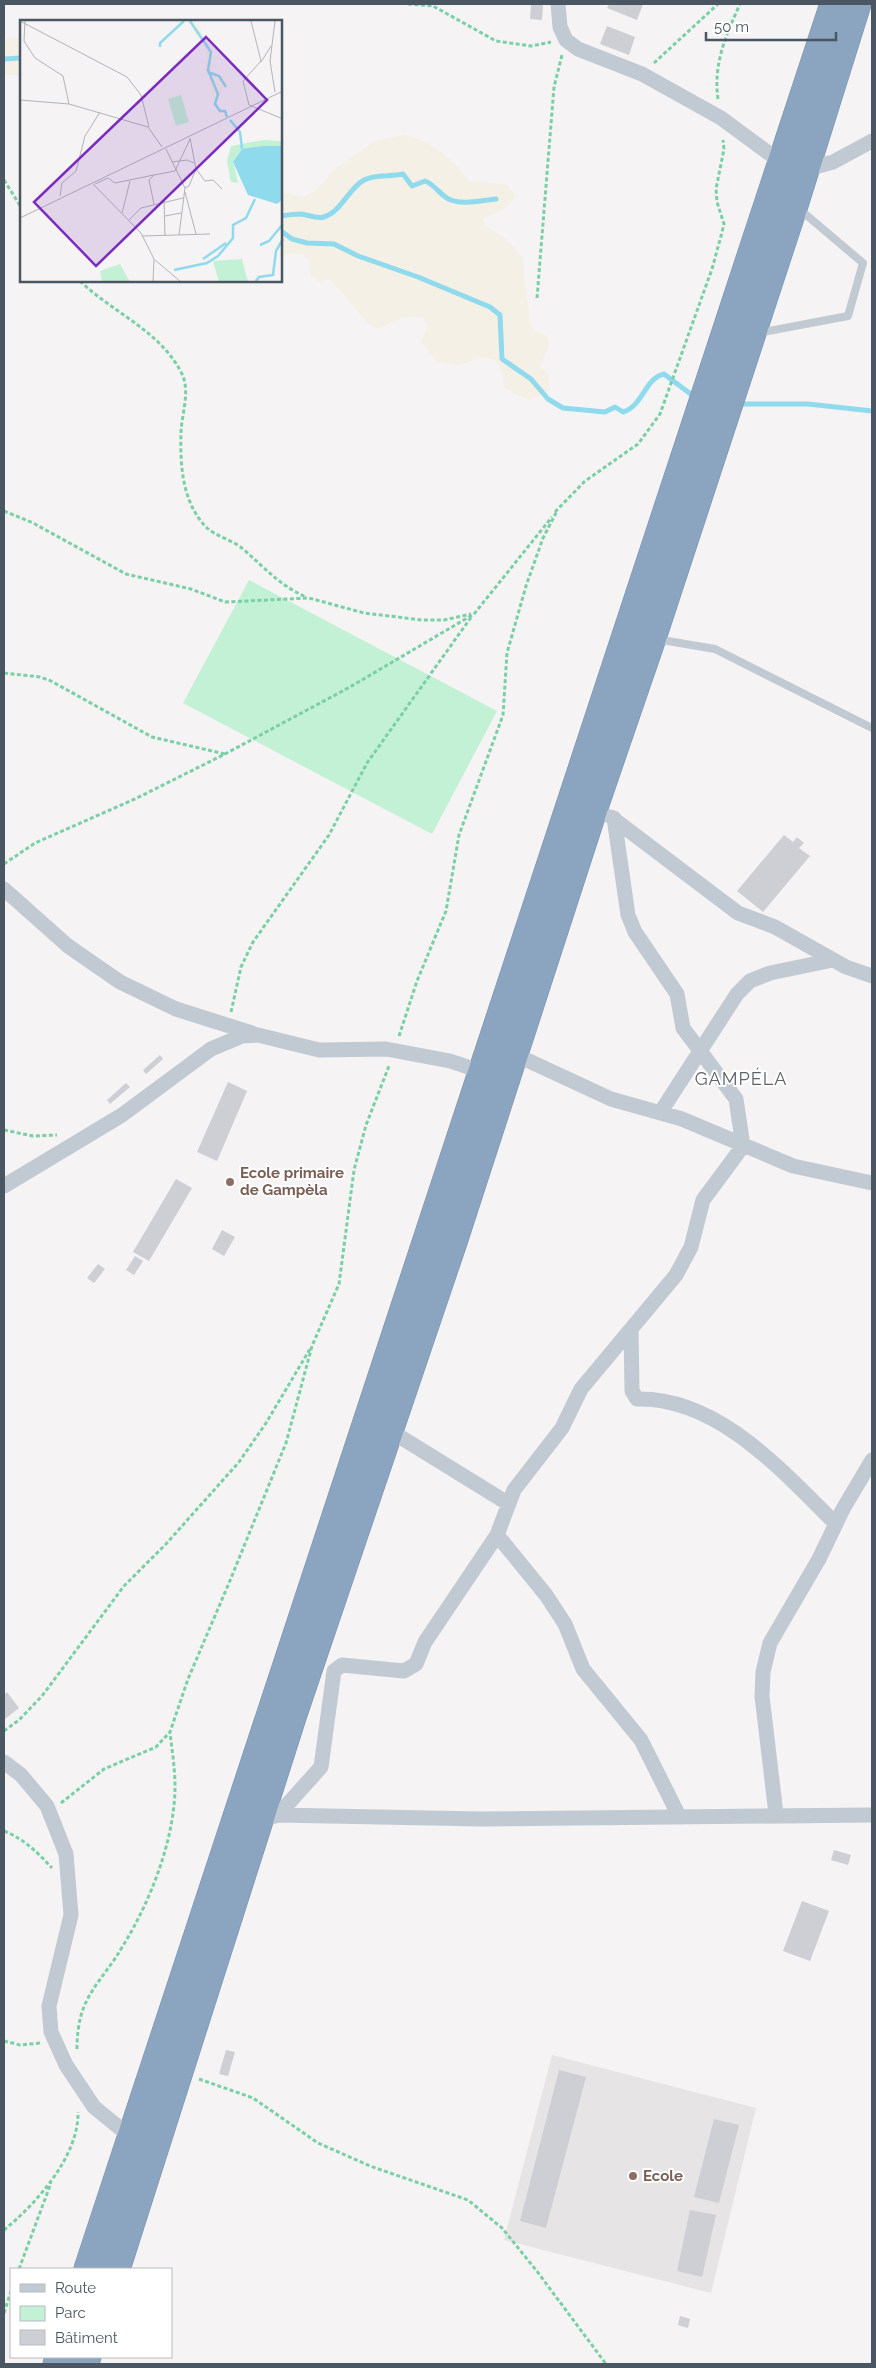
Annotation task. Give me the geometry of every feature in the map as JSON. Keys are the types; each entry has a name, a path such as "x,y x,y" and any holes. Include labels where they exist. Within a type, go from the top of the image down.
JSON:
{"highway":[{"path":"88,2268 483,1072 782,201 793,166 834,4"},
{"path":"793,166 857,4"},
{"path":"116,2268 178,2074 269,1817 293,1714 514,1054 604,813 652,638 752,334 782,201"}],"street":[{"path":"558,4 560,27 566,40 578,49 642,74 721,118 793,166 833,162 872,141"},
{"path":"604,813 738,913 775,926 846,967 872,976"},
{"path":"269,1817 321,1767 334,1671 342,1665 404,1671 416,1664 425,1642 497,1535 514,1490 562,1428 581,1389 676,1275 691,1247 703,1200 743,1146 736,1099 683,1028 677,994 635,932 628,915 604,813"},
{"path":"4,890 68,946 120,982 176,1009 258,1035 319,1050 386,1048 450,1061 483,1072"},
{"path":"660,1113 736,994 750,981 770,973 833,960"},
{"path":"4,1186 122,1115 211,1050 242,1036 258,1035"},
{"path":"514,1054 610,1099 682,1119 793,1166 872,1183"},
{"path":"631,1329 632,1391 636,1399 650,1398 680,1403 715,1420 768,1456 836,1524"},
{"path":"389,1430 509,1504"},
{"path":"776,1814 762,1696 763,1672 770,1643 819,1559 836,1524 872,1460"},
{"path":"497,1535 546,1595 565,1624 583,1669 641,1740 679,1816"},
{"path":"4,1762 21,1775 47,1806 66,1854 71,1915 49,2006 52,2032 66,2065 94,2107 132,2138"},
{"path":"269,1817 480,1819 776,1814 872,1815"}],"lane":[{"path":"752,334 848,316 863,263 782,201"},
{"path":"652,638 715,649 872,728"}],"path":[{"path":"408,4 433,6 496,42 531,46 566,40 554,87 537,298"},
{"path":"642,74 718,4"},
{"path":"227,1026 241,967 253,942 329,835 367,763 474,614 556,511 585,481 638,444 660,414 712,268 724,224 717,202 716,189 724,149 717,90 717,68 722,46 740,4"},
{"path":"4,180 20,205"},
{"path":"81,282 154,338 168,352 182,373 186,388 181,432 185,490 194,511 208,529 242,548 287,588 309,598 364,613 422,620 444,620 474,614"},
{"path":"4,511 33,523 126,574 191,589 225,602 309,598"},
{"path":"4,1731 19,1720 42,1696 124,1586 166,1544 239,1462 266,1423 312,1346 339,1284 354,1170 366,1125 417,981 446,911 460,834 503,715 507,653 526,586 543,538 556,511"},
{"path":"4,864 35,843 137,798 225,754 350,686 474,614"},
{"path":"4,673 40,677 51,681 152,737 225,754"},
{"path":"4,1130 33,1136 93,1133"},
{"path":"124,1944 151,1892 168,1836 175,1787 170,1732 188,1679 286,1443 312,1346"},
{"path":"49,1812 104,1769 156,1747 170,1732"},
{"path":"4,1831 17,1836 33,1847 69,1887"},
{"path":"178,2074 253,2098 318,2143 370,2166 468,2200 502,2228 606,2364"},
{"path":"19,2268 52,2180"},
{"path":"4,2313 10,2294"}],"shaded area":[{"path":"552,2055 756,2108 711,2293 504,2240"}],"green space":[{"path":"249,580 497,711 432,834 183,703"}],"sand":[{"path":"4,38 20,38 20,76 4,75"},
{"path":"404,135 415,138 449,158 470,181 508,185 515,197 506,208 483,219 486,226 507,240 522,256 530,321 533,330 547,336 549,344 540,367 548,374 550,390 530,401 504,388 503,373 494,359 480,358 459,365 437,362 421,342 428,326 422,318 410,317 399,319 379,329 368,324 330,279 320,282 311,276 309,260 302,254 287,254 282,259 282,192 304,197 315,191 335,169 375,141"}],"building":[{"path":"531,4 543,4 542,20 530,19"},
{"path":"609,4 643,4 637,20 607,8"},
{"path":"607,26 635,37 629,55 600,44"},
{"path":"784,835 793,842 797,837 804,843 799,848 810,856 763,912 737,891"},
{"path":"160,1055 163,1059 146,1074 143,1070"},
{"path":"228,1082 247,1091 217,1161 197,1152"},
{"path":"126,1083 130,1087 110,1104 107,1100"},
{"path":"176,1179 192,1188 149,1261 133,1252"},
{"path":"222,1230 235,1237 224,1256 212,1249"},
{"path":"135,1256 143,1261 134,1275 126,1270"},
{"path":"98,1264 105,1269 94,1283 87,1278"},
{"path":"7,1692 19,1708 5,1719 4,1695"},
{"path":"834,1850 851,1855 848,1865 831,1860"},
{"path":"802,1901 829,1911 810,1961 783,1951"},
{"path":"226,2050 235,2052 228,2076 219,2074"},
{"path":"559,2070 586,2077 546,2228 520,2221"},
{"path":"714,2119 739,2125 719,2203 694,2197"},
{"path":"690,2210 716,2215 702,2277 677,2271"},
{"path":"680,2316 690,2319 688,2328 678,2325"}],"waterway":[{"path":"4,59 20,58"},
{"path":"282,216 301,214 324,217 335,210 353,189 364,180 373,177 403,174 412,186 425,181 447,198 456,201 467,202 496,199"},
{"path":"282,232 292,239 307,243 334,244 358,256 418,277 490,307 500,315 502,359 531,379 548,399 563,408 605,412 615,407 623,412 635,404 652,381 664,374 696,398"},
{"path":"738,404 808,404 872,411"}],"place":[{"name":"Ecole primaire de Gampèla","path":"230,1182"},
{"name":"Ecole","path":"633,2176"}],"district":[{"name":"GAMPÉLA","path":"741,1078"}]}
